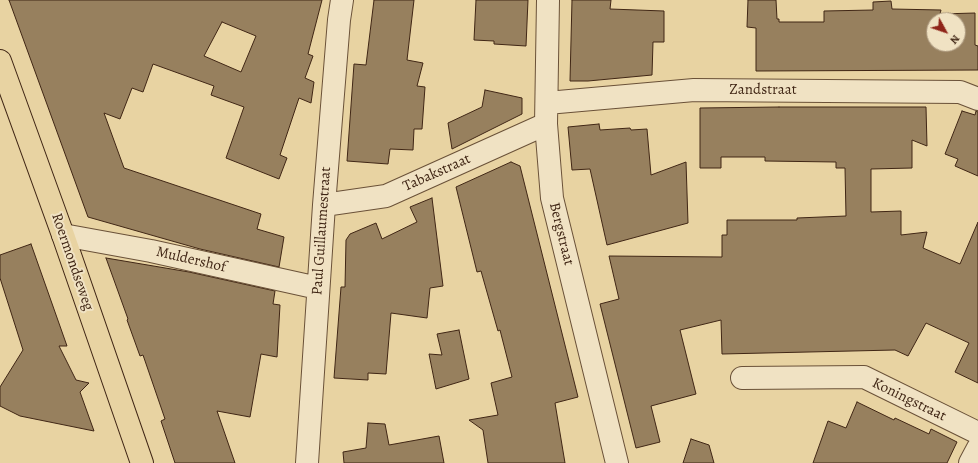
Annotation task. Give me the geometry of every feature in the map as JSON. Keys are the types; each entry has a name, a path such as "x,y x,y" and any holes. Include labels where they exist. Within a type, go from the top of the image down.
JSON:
{"main road":[{"name":"Roermondseweg","path":"0,61 63,235 142,463"}],"street":[{"name":"Paul Guillaumestraat","path":"307,463 324,205 339,20 342,0"},
{"name":"Bergstraat","path":"548,0 546,114 552,198 617,463"},
{"name":"Zandstraat","path":"546,114 694,90 960,92 978,99"},
{"name":"Tabakstraat","path":"324,205 386,196 546,114"},
{"name":"Muldershof","path":"63,235 151,251 318,288"},
{"name":"Koningstraat","path":"742,378 864,377 978,433"},
{"path":"970,463 978,448"}],"building":[{"path":"9,0 322,0 308,54 313,56 305,78 314,82 311,103 299,98 280,155 287,158 279,179 226,158 244,107 211,95 214,86 153,64 143,92 132,88 120,119 104,113 124,168 261,214 257,229 284,237 279,267 200,249 88,217","holes":["222,22 256,36 241,72 204,56"]},
{"path":"374,0 414,0 407,60 423,63 417,86 425,87 422,129 414,129 413,150 390,149 388,164 347,161 354,64 366,65"},
{"path":"476,0 528,0 526,46 494,44 494,41 474,40"},
{"path":"572,0 611,0 610,9 664,11 664,42 653,42 652,75 588,81 570,81"},
{"path":"748,0 776,0 777,19 779,19 779,22 824,22 824,11 873,10 873,2 891,1 892,9 941,10 940,12 926,12 926,52 966,52 966,13 975,13 975,45 978,46 978,70 756,71 756,28 747,27"},
{"path":"485,90 522,98 522,114 452,149 448,123 482,107"},
{"path":"926,107 927,146 912,140 912,168 871,169 871,212 901,211 901,235 927,232 923,248 960,264 978,222 978,383 955,372 969,343 926,323 908,356 895,350 722,354 721,320 680,330 696,394 651,406 660,442 636,448 600,304 619,299 609,256 722,257 722,235 727,235 727,220 797,220 797,218 846,216 845,168 836,168 836,162 765,161 765,157 721,157 721,168 700,168 700,108"},
{"path":"962,111 975,115 976,111 978,112 978,176 955,166 958,159 945,154"},
{"path":"599,124 600,130 630,128 631,130 647,129 651,175 686,162 688,223 607,245 590,169 572,170 568,127"},
{"path":"511,162 520,166 578,397 555,403 565,463 488,463 483,430 469,420 498,415 491,383 512,377 500,330 498,331 481,271 477,272 456,187"},
{"path":"432,198 443,286 430,288 427,318 391,313 386,374 368,373 368,380 334,378 341,287 345,287 346,240 350,234 376,223 382,239 417,222 410,207"},
{"path":"31,244 67,346 59,346 76,380 89,383 80,392 94,431 20,416 0,406 0,387 23,350 0,278 0,255"},
{"path":"106,258 189,272 275,291 273,304 280,305 277,357 261,354 250,417 217,411 235,463 175,463 161,421 165,419 143,355 140,356"},
{"path":"459,330 469,379 436,389 429,354 442,355 437,334"},
{"path":"857,402 894,420 895,418 929,434 931,429 957,442 947,463 813,463 828,421 846,428"},
{"path":"368,423 385,424 389,445 439,436 444,463 344,463 343,452 366,448"},
{"path":"691,439 709,445 714,463 683,463"}]}
